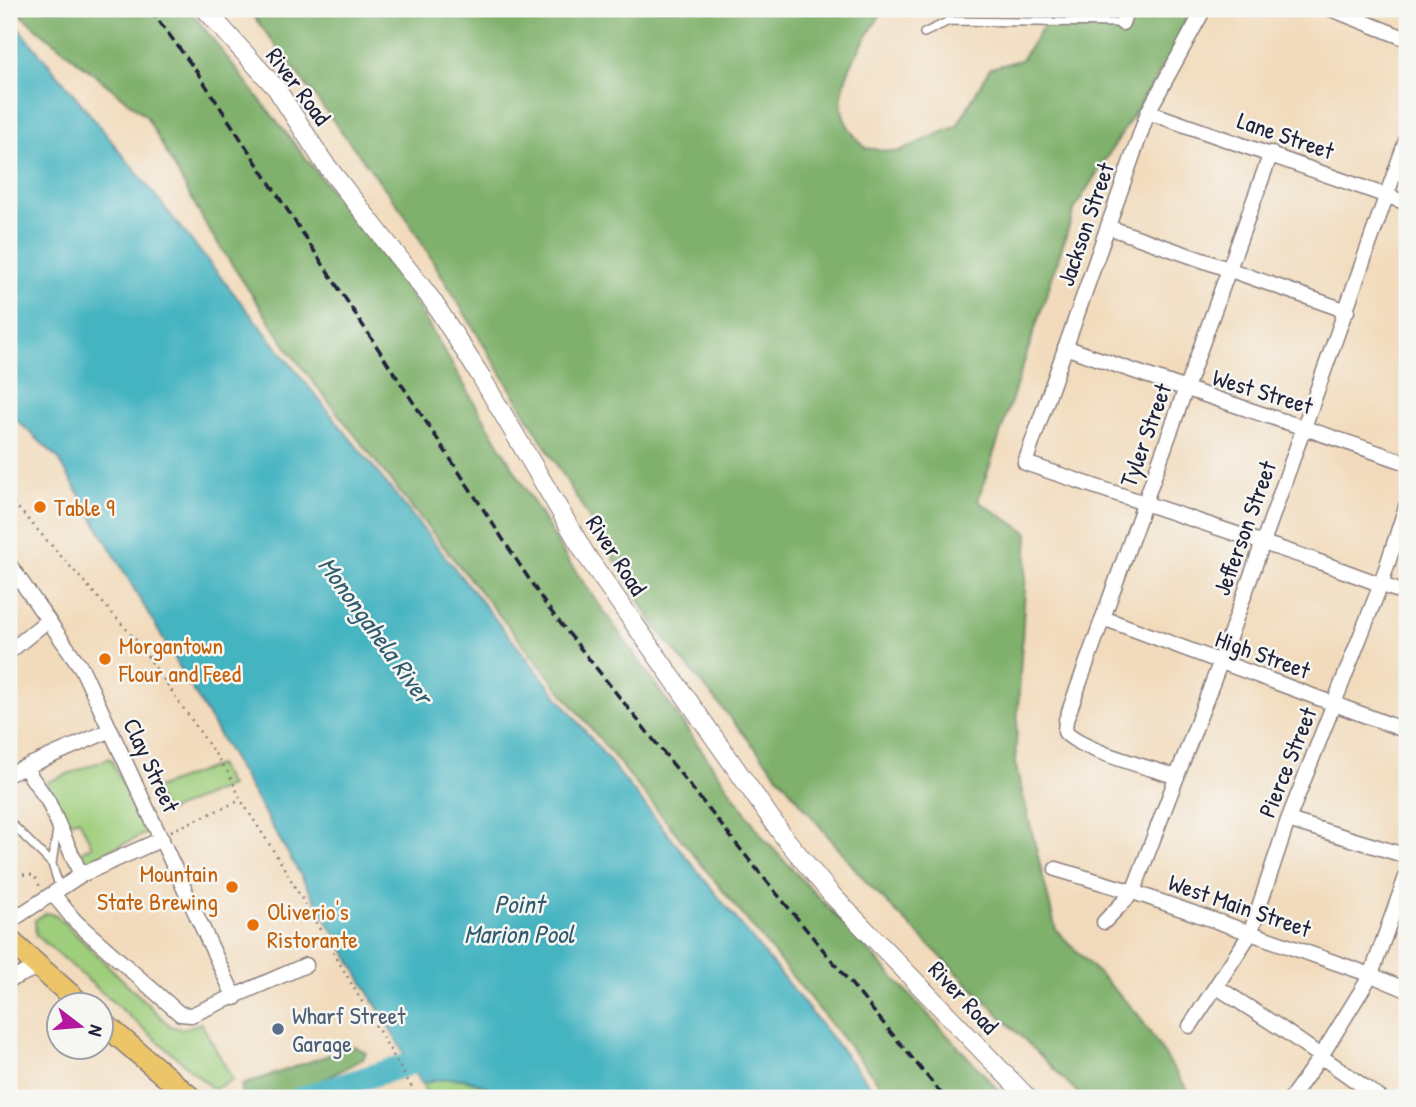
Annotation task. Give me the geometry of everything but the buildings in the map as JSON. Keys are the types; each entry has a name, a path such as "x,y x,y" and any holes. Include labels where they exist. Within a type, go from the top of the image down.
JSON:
{"main road":[{"path":"9,940 67,992"},
{"path":"116,1033 191,1098"}],"street":[{"name":"River Road","path":"205,9 276,88 323,161 432,300 480,375 586,555 784,838 831,894 1028,1098"},
{"name":"Jackson Street","path":"1144,504 1026,463 1148,112 1204,9"},
{"path":"1331,9 1407,39"},
{"name":"Lane Street","path":"1148,112 1407,202"},
{"name":"Jefferson Street","path":"1104,922 1133,892 1220,663 1407,138"},
{"name":"Tyler Street","path":"1177,777 1088,747 1069,737 1065,732 1066,720 1271,153"},
{"path":"1108,228 1230,268 1347,311"},
{"name":"West Street","path":"1065,347 1185,390 1407,463"},
{"path":"1144,504 1262,542 1407,594"},
{"name":"Pierce Street","path":"1190,1026 1250,934 1288,820 1381,584 1407,504"},
{"name":"Clay Street","path":"9,564 82,669 234,998"},
{"name":"High Street","path":"1103,618 1407,731"},
{"path":"9,652 48,620"},
{"path":"9,774 111,730"},
{"path":"24,768 48,801 81,875"},
{"path":"1288,820 1407,856"},
{"path":"9,922 51,890 162,839"},
{"name":"West Main Street","path":"1056,869 1133,892 1407,990"},
{"path":"1291,1098 1321,1056 1371,975 1407,874"},
{"path":"51,890 75,921 180,1014 191,1015 306,965"},
{"path":"9,980 38,967"},
{"path":"1217,987 1381,1098"}],"lane":[{"path":"924,33 948,21 1124,16"},
{"path":"9,821 52,864"},
{"path":"51,890 58,822"}],"path":[{"path":"9,498 137,641 229,774 241,800 280,861 418,1098"},
{"path":"162,839 174,828 241,800"},
{"path":"9,874 34,875 51,890"}],"green space":[{"path":"15,9 91,9 118,12 121,9 189,9 405,285 567,559 765,840 1006,1098 891,1098 409,504 292,355 209,230 146,116"},
{"path":"248,9 884,9 851,65 845,81 842,112 850,129 865,148 897,152 957,126 990,68 1021,60 1055,9 1190,9 1172,53 1075,208 978,501 1028,533 1015,763 1056,930 1137,1013 1193,1098 1083,1098 867,883 656,628 403,212"},
{"path":"110,758 147,833 81,864 79,853 92,846 79,819 63,824 47,782"},
{"path":"218,765 230,786 165,813 153,789"},
{"path":"46,913 56,915 170,1026 182,1029 201,1023 233,1080 213,1089 116,1005 116,992 102,992 36,935 35,920"},
{"path":"355,1046 366,1053 363,1059 319,1082 275,1097 241,1098 242,1085"},
{"path":"443,1078 475,1082 503,1098 429,1098 422,1084"}],"water":[{"name":"Point Marion Pool","path":"9,17 880,1098 503,1098 483,1085 464,1079 445,1079 422,1084 58,458 9,413"}],"waterway":[{"path":"300,1098 410,1064 434,1047"}],"railway":[{"path":"150,9 197,72 546,605 750,861 945,1098"}],"place":[{"name":"Table 9","path":"40,507"},
{"name":"Morgantown Flour and Feed","path":"105,659"},
{"name":"Mountain State Brewing","path":"232,887"},
{"name":"Oliverio's Ristorante","path":"253,925"},
{"name":"Wharf Street Garage","path":"278,1029"}],"water label":[{"name":"Monongahela River","path":"376,630"}]}
